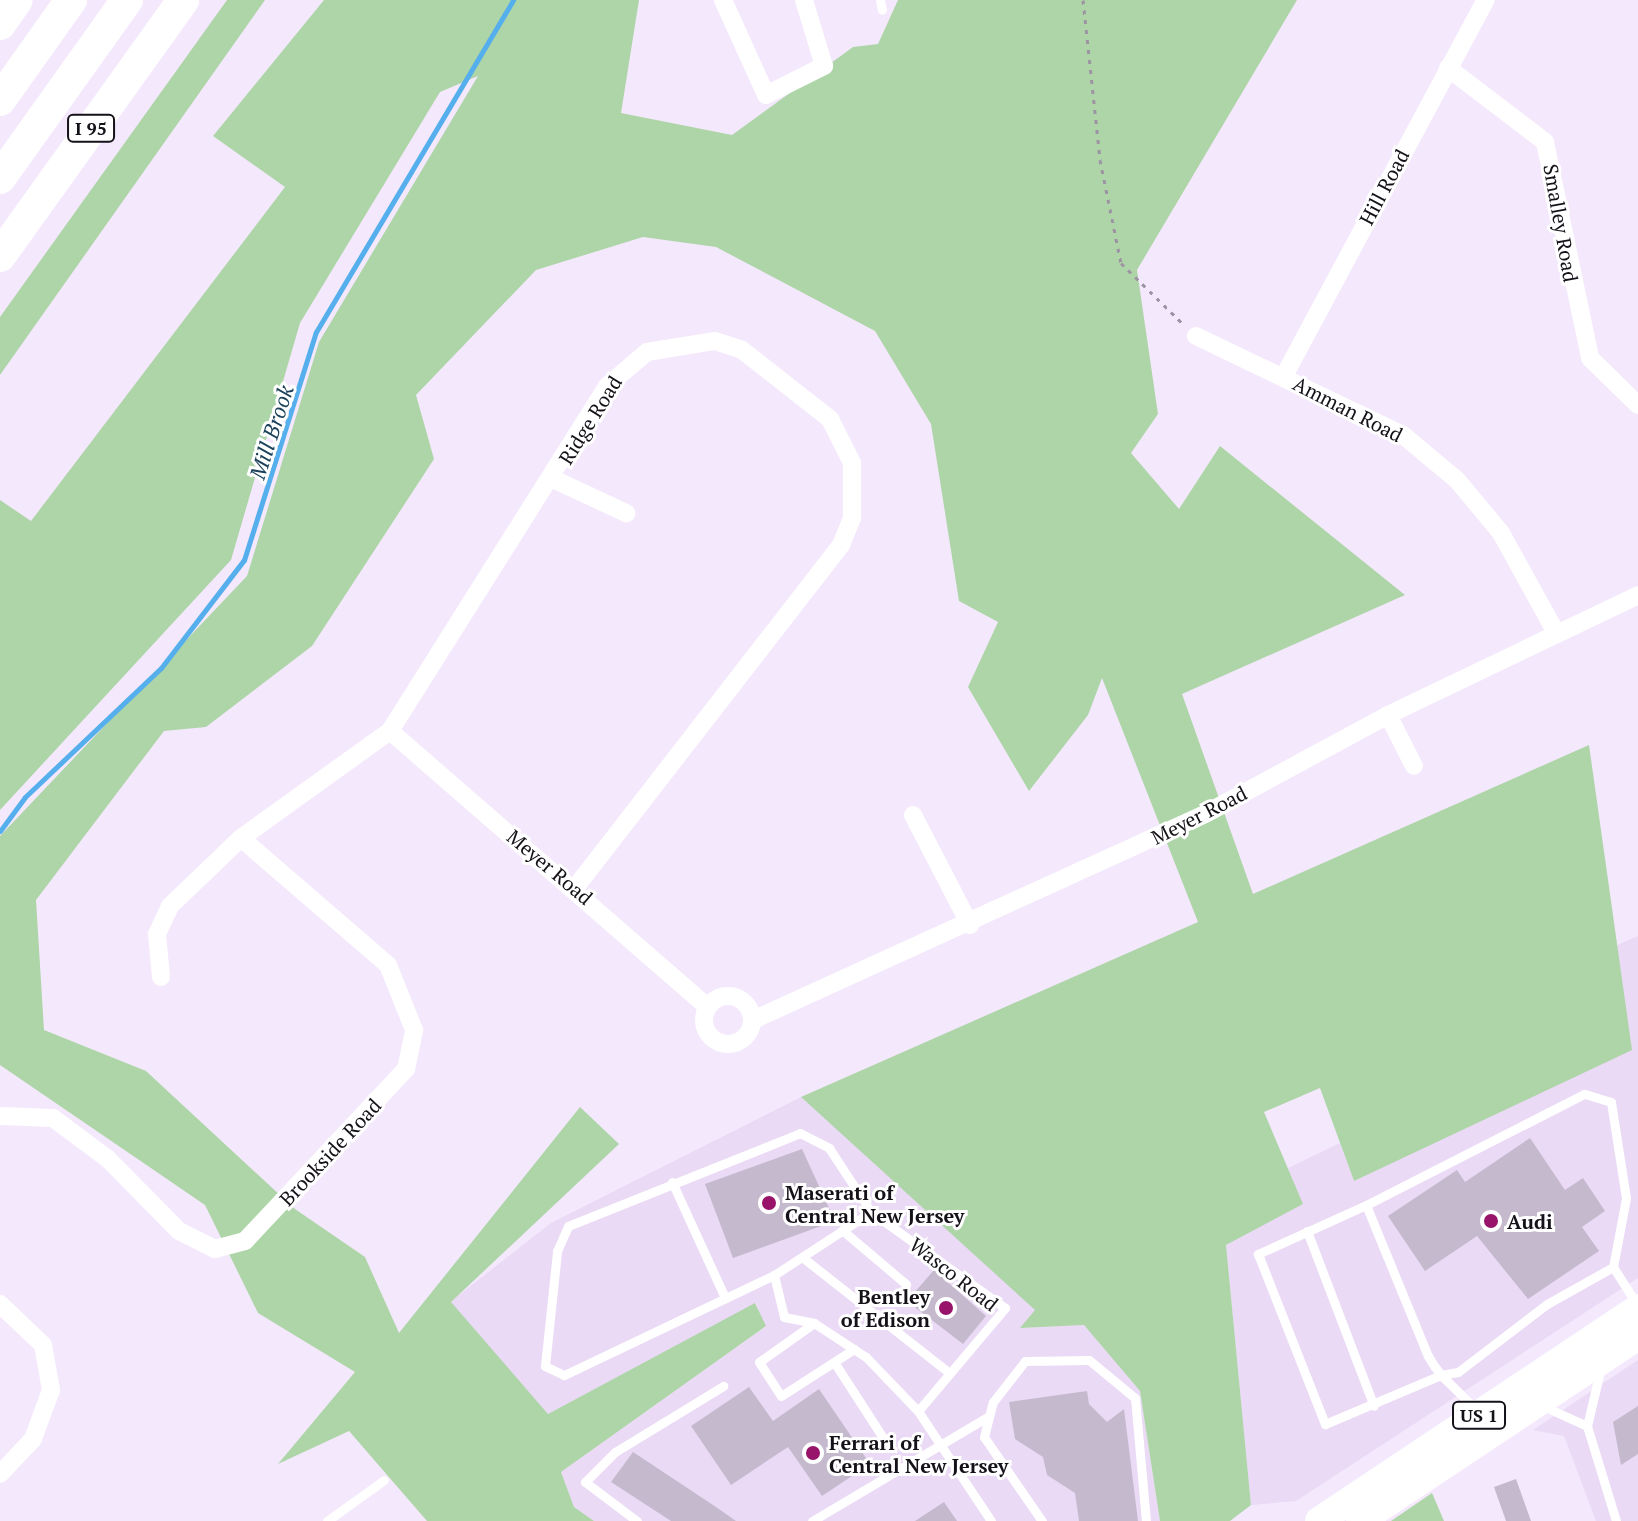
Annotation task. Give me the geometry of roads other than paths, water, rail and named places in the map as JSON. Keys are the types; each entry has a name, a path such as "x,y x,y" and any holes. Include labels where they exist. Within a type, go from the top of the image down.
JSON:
{"highway":[{"path":"0,24 17,0"},
{"path":"0,100 71,0"},
{"name":"I 95","path":"0,178 127,0"},
{"name":"I 95","path":"0,256 183,0"},
{"name":"US 1","path":"1319,1521 1638,1307"},
{"name":"US 1","path":"1360,1521 1638,1336"}],"street":[{"path":"723,0 766,95 824,66 804,0"},
{"name":"Hill Road","path":"1284,376 1486,0"},
{"name":"Smalley Road","path":"1448,68 1545,142 1590,358 1638,405"},
{"name":"Amman Road","path":"1196,336 1403,435 1457,480 1501,533 1555,631"},
{"name":"Ridge Road","path":"161,977 157,934 170,906 241,838 390,731 553,479 607,386 629,363 715,341 742,350 830,419 852,463 855,492 841,545 574,889"},
{"path":"553,479 626,513"},
{"name":"Meyer Road","path":"390,731 707,1007 706,1031 726,1044 741,1041 753,1020 970,925 1205,814 1388,715 1555,631 1638,595"},
{"path":"1388,715 1414,766"},
{"path":"913,815 970,925"},
{"name":"Brookside Road","path":"0,1116 53,1118 108,1159 179,1231 215,1249 245,1241 406,1069 414,1030 388,965 241,838"},
{"path":"707,1007 735,996 753,1020"},
{"path":"0,1304 43,1345 51,1390 33,1439 0,1474"}],"lane":[{"path":"1613,1267 1521,1324 1458,1372 1441,1375 1374,1406 1325,1424 1264,1270 1263,1249 1366,1205 1597,1092 1615,1115 1626,1198 1613,1267 1638,1307"},
{"path":"808,1133 829,1148 871,1212 774,1275 564,1375 545,1366 557,1251 568,1226 787,1134 808,1133"},
{"path":"672,1182 725,1298"},
{"path":"1366,1205 1411,1324 1441,1375 1481,1413"},
{"name":"Wasco Road","path":"871,1212 1005,1308 918,1411"},
{"path":"842,1230 906,1284"},
{"path":"1307,1231 1374,1406"},
{"path":"802,1257 948,1372"},
{"path":"774,1275 784,1317 814,1323 854,1349 918,1411 935,1444 991,1521"},
{"path":"814,1323 759,1362 781,1396 854,1349"},
{"path":"1603,1359 1587,1426 1616,1521"},
{"path":"1042,1521 984,1437 989,1416 1025,1361 1089,1360 1135,1398 1146,1521"},
{"path":"834,1362 889,1447"},
{"path":"637,1521 585,1482 615,1452 723,1386"},
{"path":"1536,1404 1587,1426"},
{"path":"812,1521 935,1444 989,1416"},
{"path":"327,1521 384,1480"}],"waterway":[{"name":"Mill Brook","path":"0,831 25,797 161,668 244,560 316,332 513,0"}],"place":[{"name":"Maserati of Central New Jersey","path":"769,1203"},
{"name":"Audi","path":"1491,1221"},
{"name":"Bentley of Edison","path":"946,1308"},
{"name":"Ferrari of Central New Jersey","path":"813,1453"}]}
